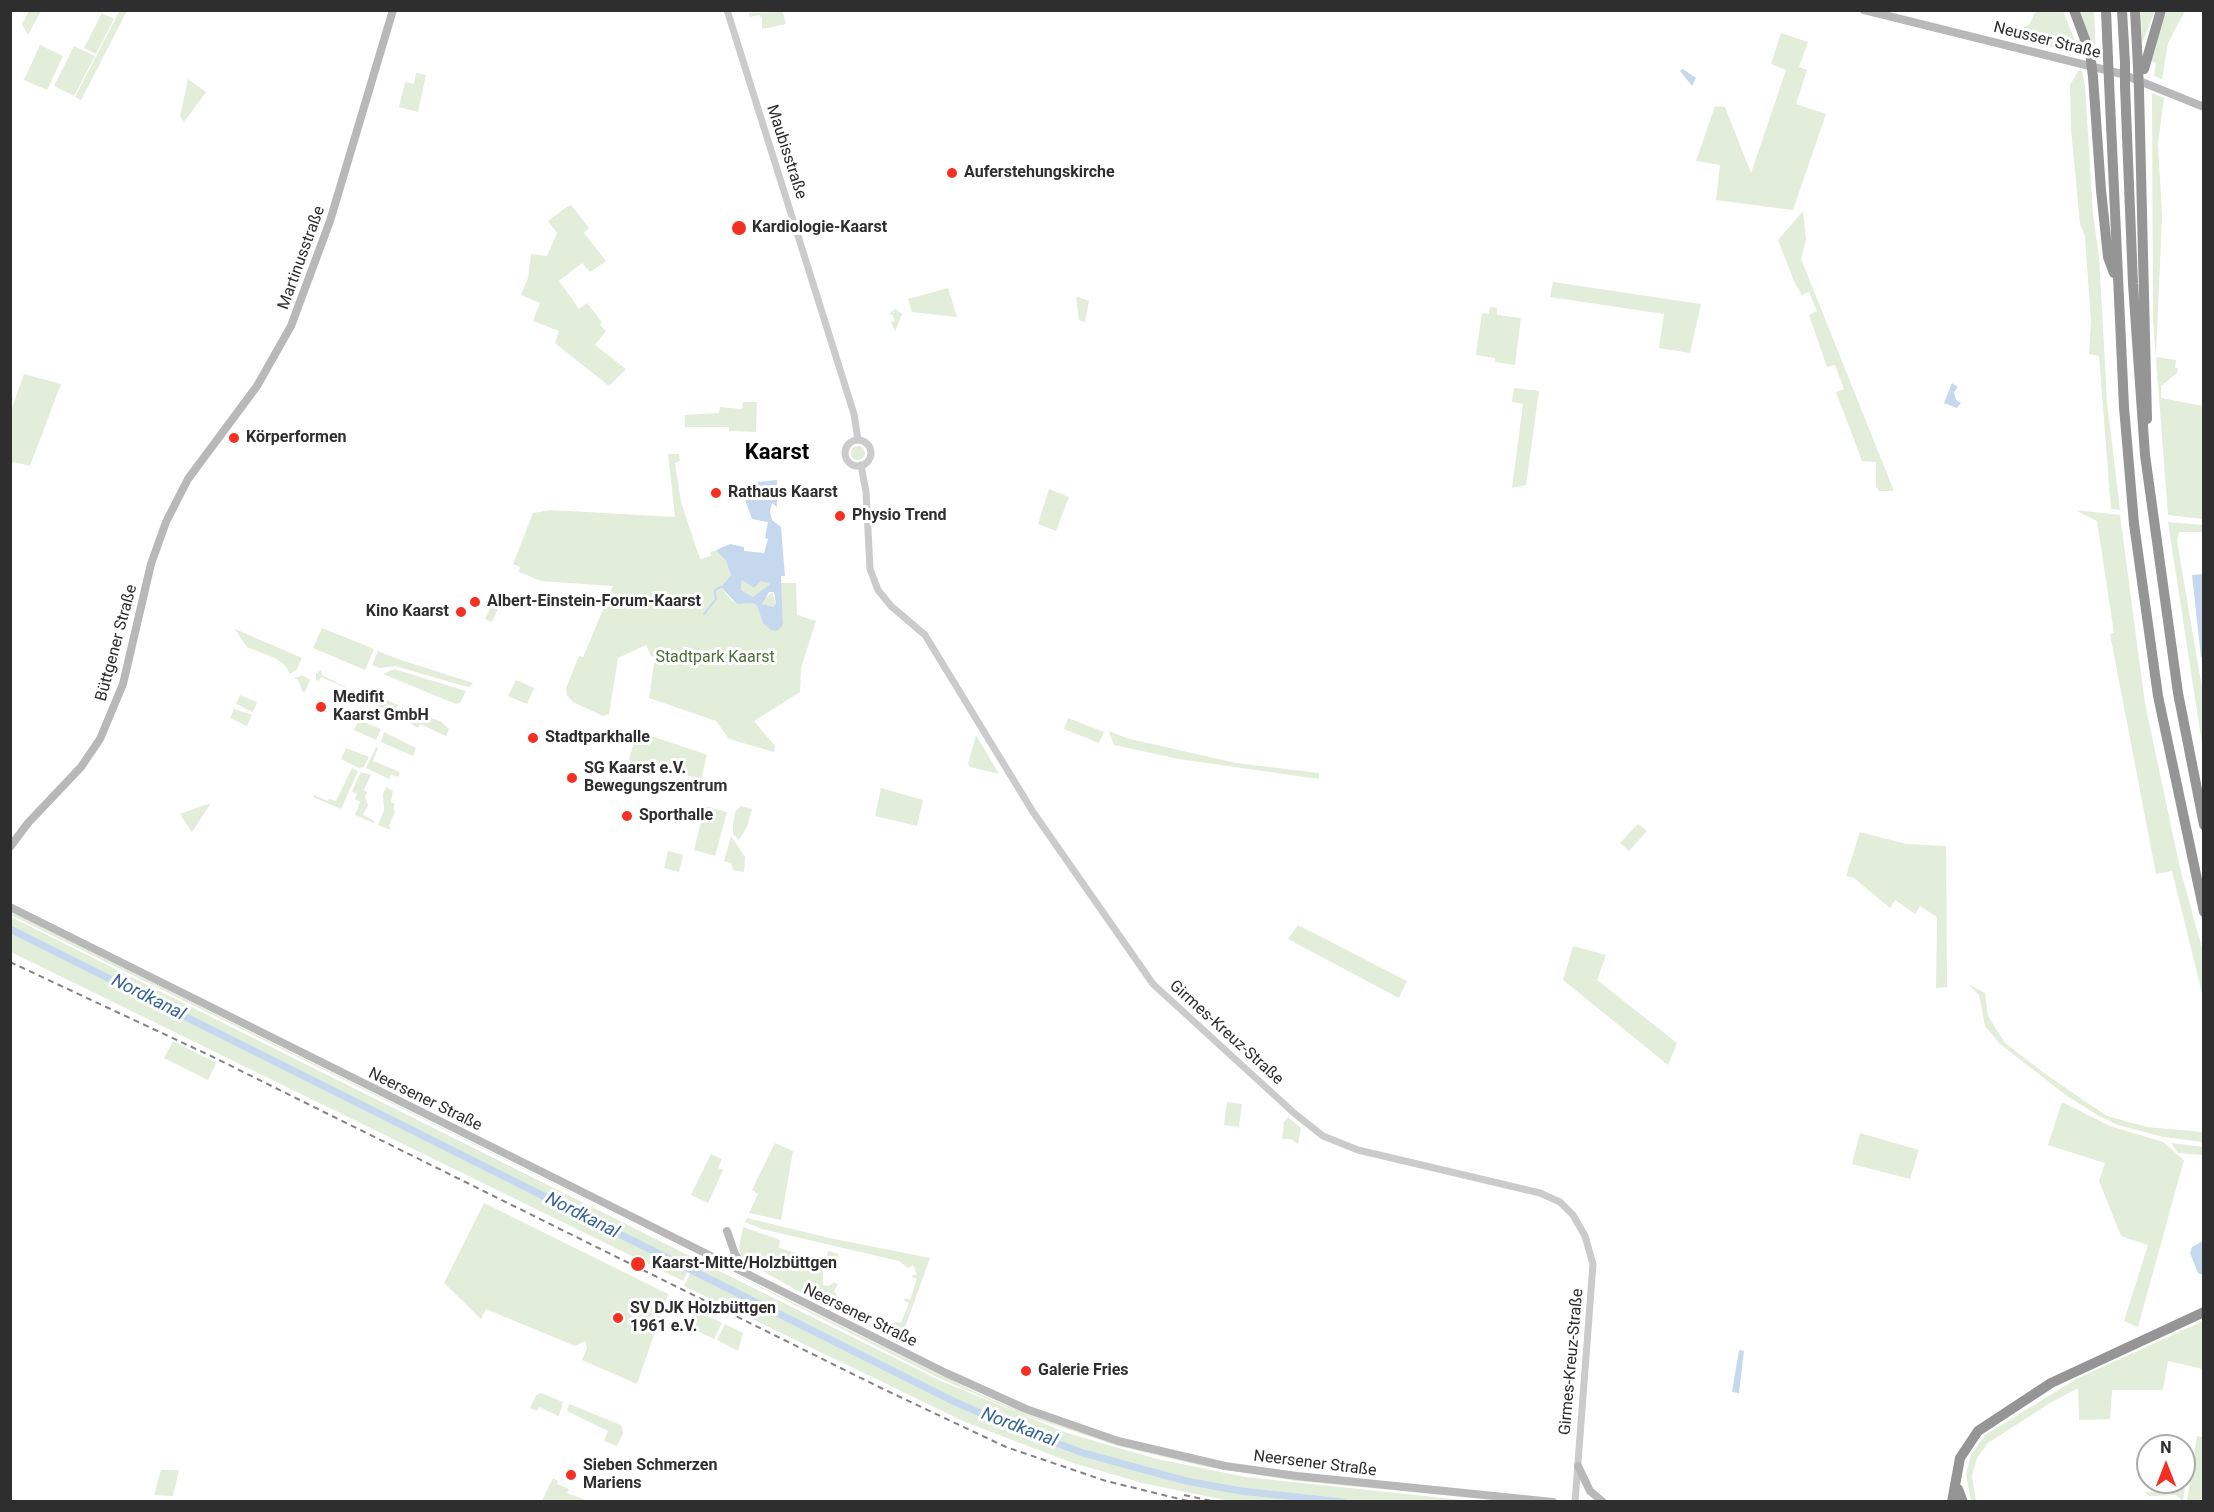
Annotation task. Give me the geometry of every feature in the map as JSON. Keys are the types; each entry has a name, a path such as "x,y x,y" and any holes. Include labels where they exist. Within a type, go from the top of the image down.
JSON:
{"highway":[{"path":"2074,10 2090,54 2107,246 2118,285"},
{"path":"2106,10 2118,285 2134,524 2160,708 2204,912"},
{"path":"2122,10 2134,296 2145,455 2153,526 2178,693 2204,825"},
{"path":"2135,10 2144,89 2141,142 2144,319 2148,399 2145,455"},
{"path":"2141,68 2161,10"},
{"path":"1952,1502 1960,1458 1971,1438 2013,1406 2051,1383 2204,1312"},
{"path":"1947,1502 1955,1489"},
{"path":"1955,1489 1958,1502"},
{"path":"1955,1489 1964,1502"}],"main road":[{"name":"Martinusstraße","path":"182,489 257,386 298,310 330,221 393,10"},
{"name":"Neusser Straße","path":"1864,10 2080,63 2144,89 2204,107"},
{"name":"Büttgener Straße","path":"10,847 28,823 88,758 104,732 125,677 154,553 182,489"},
{"name":"Neersener Straße","path":"12,909 990,1394 1070,1426 1118,1441 1202,1462 1272,1473 1553,1502"},
{"path":"727,1231 735,1254 750,1276"},
{"path":"1578,1466 1590,1491 1603,1502"}],"street":[{"name":"Maubisstraße","path":"727,10 854,414 858,440"},
{"path":"858,440 868,444 869,459 861,465 848,462 845,454 850,442 858,440"},
{"name":"Girmes-Kreuz-Straße","path":"861,465 866,492 870,569 878,590 891,606 925,635 1033,812 1153,984 1294,1113 1323,1136 1358,1150 1540,1193 1560,1202 1573,1215 1588,1243 1593,1264 1575,1502"}],"green space":[{"path":"120,10 127,11 81,100 75,97"},
{"path":"29,11 41,11 28,35 22,24"},
{"path":"2036,11 2063,11 2075,41 2076,53 2041,45 2023,27 2029,25"},
{"path":"2077,11 2094,11 2096,56 2093,56"},
{"path":"2141,11 2155,11 2142,43 2141,15"},
{"path":"2167,11 2185,11 2168,43 2162,79 2154,76 2156,63 2151,61 2158,30"},
{"path":"783,12 786,24 762,29 762,18 759,15 750,17 749,13"},
{"path":"102,13 114,19 96,54 84,48"},
{"path":"1781,33 1808,42 1799,67 1807,70 1796,104 1826,114 1793,210 1716,200 1720,165 1696,161 1715,106 1725,107 1751,173 1786,70 1771,64"},
{"path":"40,45 63,56 47,90 24,80"},
{"path":"74,46 95,56 74,96 54,86"},
{"path":"2078,71 2082,71 2085,86 2093,214 2099,257 2107,402 2120,510 2111,509 2099,356 2089,354 2091,321 2085,237 2080,224 2071,129 2070,85"},
{"path":"416,73 426,75 418,112 399,107 405,82 414,84"},
{"path":"188,79 206,92 184,122 180,117"},
{"path":"2152,93 2164,98 2158,143 2162,216 2156,357 2176,360 2175,368 2178,368 2177,373 2161,386 2161,398 2203,406 2203,519 2168,515 2153,319"},
{"path":"568,206 572,206 589,228 584,233 606,261 590,272 582,263 559,281 579,309 587,303 602,322 600,325 606,331 595,345 626,369 609,386 555,343 559,331 533,321 540,303 521,295 528,278 531,254 547,256 557,233 548,221"},
{"path":"1803,211 1806,240 1801,259 1894,491 1879,491 1876,486 1876,462 1862,461 1836,392 1844,389 1835,365 1827,367 1809,315 1817,311 1809,292 1802,295 1794,281 1778,240"},
{"path":"1553,282 1701,304 1690,353 1659,348 1664,314 1550,297"},
{"path":"948,288 957,317 912,312 908,299"},
{"path":"1076,298 1089,301 1085,322 1079,320"},
{"path":"1490,307 1497,308 1497,315 1521,318 1515,365 1495,362 1495,358 1476,355 1482,313 1489,314"},
{"path":"895,309 902,314 895,332 891,322 894,321 893,315 889,314"},
{"path":"24,374 61,384 30,466 14,462 11,464 11,411"},
{"path":"1514,388 1539,391 1526,485 1512,488 1523,404 1512,402"},
{"path":"743,402 757,402 756,432 729,431 729,427 685,427 685,415 719,413 720,407 742,409"},
{"path":"855,446 861,446 865,453 861,460 855,460 851,456 851,450"},
{"name":"Stadtpark Kaarst","path":"668,454 679,454 680,461 675,463 681,502 700,559 711,556 710,552 716,550 726,561 731,575 721,587 731,600 737,604 753,603 757,606 763,623 783,625 781,583 796,583 797,615 816,621 801,668 800,692 754,721 775,746 774,752 729,739 716,721 649,698 655,657 651,656 646,645 618,658 609,714 603,716 573,702 567,695 566,688 579,656 583,657 613,586 541,581 519,572 520,567 513,564 533,513 551,510 675,517"},
{"path":"1049,489 1069,497 1056,531 1038,524"},
{"path":"2075,510 2120,515 2145,704 2180,868 2203,952 2203,997 2172,871 2156,874 2110,634 2114,633 2097,521"},
{"path":"2168,522 2203,525 2203,532 2179,532 2177,541 2203,694 2203,750"},
{"path":"742,580 754,588 761,581 770,584 757,597 753,597 741,590"},
{"path":"772,592 776,604 773,607 764,606 763,600"},
{"path":"495,597 502,600 492,622 485,619"},
{"path":"322,628 374,649 365,670 313,648"},
{"path":"235,629 302,658 297,669 290,674 285,665 275,658 247,647"},
{"path":"378,651 473,683 470,687 395,666 380,668 372,665"},
{"path":"394,669 466,691 460,703 456,704 383,674"},
{"path":"321,670 322,675 356,692 321,677 319,681 316,680 316,674"},
{"path":"302,675 310,680 305,692 302,691 298,679 293,679"},
{"path":"516,680 534,688 527,704 508,696"},
{"path":"362,689 398,705 394,714 358,697"},
{"path":"240,695 257,702 253,712 236,704"},
{"path":"402,708 440,721 449,729 446,736 420,724 418,728 399,716"},
{"path":"234,709 252,715 247,726 230,718"},
{"path":"1068,718 1104,732 1099,743 1064,729"},
{"path":"359,720 381,729 376,740 354,730"},
{"path":"637,731 707,755 701,779 629,760"},
{"path":"1109,731 1126,738 1236,763 1319,773 1319,779 1179,759 1114,745"},
{"path":"384,732 416,748 413,756 381,742"},
{"path":"976,735 999,774 970,767 968,764"},
{"path":"376,747 378,748 373,761 400,772 398,777 391,774 389,779 366,768"},
{"path":"346,748 369,757 364,767 359,768 341,759"},
{"path":"352,768 358,771 341,809 313,797 314,795 328,801 329,799 336,801"},
{"path":"361,772 371,775 364,790 367,792 365,797 368,805 363,815 375,821 374,823 355,815 360,802 355,799 357,794 352,791"},
{"path":"386,787 393,791 391,802 395,804 393,809 395,811 389,826 391,830 378,825 384,810 383,794"},
{"path":"881,788 923,800 917,826 875,816"},
{"path":"211,803 192,832 180,814"},
{"path":"705,806 727,812 715,856 694,850"},
{"path":"741,806 752,809 747,827 739,840 733,834 733,827 735,812"},
{"path":"1638,824 1647,831 1629,851 1620,843"},
{"path":"1860,832 1906,844 1946,846 1947,987 1936,988 1937,917 1920,906 1915,914 1895,900 1890,908 1854,878 1846,876"},
{"path":"731,836 745,857 744,872 733,870 731,863 724,861"},
{"path":"668,851 683,855 679,872 664,868"},
{"path":"10,913 15,914 695,1254 11,915"},
{"path":"11,917 694,1258 683,1281 11,952 11,933 235,1044 237,1041 11,928"},
{"path":"1298,925 1407,981 1399,998 1288,939"},
{"path":"1573,946 1606,955 1597,980 1677,1043 1668,1065 1563,980"},
{"path":"1968,984 1985,993 1988,1016 2005,1043 2048,1076 2107,1116 2147,1127 2203,1132 2203,1142 2163,1137 2118,1125 2067,1096 2000,1044 1985,1026 1979,995"},
{"path":"173,1041 216,1063 208,1080 164,1058"},
{"path":"1227,1102 1242,1104 1239,1127 1224,1125"},
{"path":"2062,1102 2110,1126 2163,1142 2184,1160 2138,1327 2124,1321 2148,1245 2121,1236 2099,1181 2105,1163 2048,1145"},
{"path":"1288,1117 1301,1128 1298,1144 1291,1139 1282,1139 1284,1122"},
{"path":"1860,1133 1919,1150 1910,1179 1852,1164"},
{"path":"775,1143 793,1151 781,1220 749,1213 758,1194 752,1190"},
{"path":"2171,1143 2203,1147 2203,1155 2178,1153"},
{"path":"711,1154 722,1159 718,1168 723,1170 708,1203 691,1195"},
{"path":"484,1203 668,1294 637,1384 582,1360 587,1348 585,1341 575,1346 486,1309 481,1319 444,1283"},
{"path":"747,1218 829,1238 930,1258 900,1341 869,1326 873,1320 886,1326 896,1322 901,1323 909,1303 904,1301 905,1298 910,1300 917,1279 911,1276 917,1274 913,1265 908,1268 899,1261 762,1229 745,1222"},
{"path":"743,1227 780,1240 779,1248 826,1262 828,1251 839,1254 834,1263 830,1259 823,1272 823,1285 829,1286 834,1282 838,1284 834,1291 840,1301 834,1311 743,1260 739,1248"},
{"path":"700,1257 982,1395 1025,1413 1118,1444 1247,1473 1506,1501 1296,1481 1202,1466 1118,1446 1024,1415 941,1379"},
{"path":"697,1260 941,1381 1067,1433 1157,1459 1246,1477 1471,1501 1230,1501 1142,1483 1070,1462 965,1422 684,1286"},
{"path":"697,1311 722,1323 714,1339 689,1327"},
{"path":"2203,1321 2203,1369 2168,1361 2163,1390 2112,1390 2110,1419 2079,1420 2078,1388 2050,1403 1988,1443 1977,1458 1972,1476 1976,1501 1971,1501 1966,1474 1971,1455 1985,1435 2078,1378"},
{"path":"725,1324 743,1333 738,1351 717,1340"},
{"path":"541,1393 563,1402 559,1416 539,1407 537,1411 530,1408 536,1395"},
{"path":"569,1404 621,1425 623,1433 617,1446 604,1441 608,1431 567,1411"},
{"path":"2197,1436 2203,1437 2203,1501 2187,1501 2188,1494 2196,1494"},
{"path":"161,1470 179,1470 173,1496 154,1495"},
{"path":"553,1478 558,1481 557,1484 569,1489 567,1493 588,1501 542,1501"},
{"path":"2147,1494 2184,1494 2183,1501 2176,1495 2150,1496"}],"water":[{"path":"1683,69 1696,78 1692,86 1680,71"},
{"path":"1952,383 1958,387 1954,392 1956,400 1961,403 1957,408 1944,403"},
{"path":"777,480 777,507 772,503 770,511 772,520 781,527 785,576 781,576 783,625 777,631 771,630 763,623 757,606 753,603 737,604 721,587 731,575 726,561 716,550 730,544 744,547 744,551 764,553 768,539 765,538 768,522 752,519 743,494 749,483","holes":["742,580 754,588 761,581 770,584 753,597 741,590","769,592 774,592 776,604 773,607 762,604"]},
{"path":"2203,574 2204,657 2201,657 2192,575"},
{"path":"2203,1241 2203,1275 2198,1273 2190,1253 2192,1247"},
{"path":"1739,1350 1744,1351 1739,1393 1732,1392"}],"waterway":[{"path":"704,614 716,599 715,590 721,587"},
{"name":"Nordkanal","path":"10,929 955,1402 1083,1453 1186,1481 1241,1491 1343,1502"}],"railway":[{"path":"10,962 211,1056 881,1388 1006,1447 1106,1481 1192,1502"},
{"path":"1184,1495 1216,1502"}],"place":[{"name":"Auferstehungskirche","path":"952,173"},
{"name":"Kardiologie-Kaarst","path":"739,228"},
{"name":"Körperformen","path":"234,438"},
{"name":"Rathaus Kaarst","path":"716,493"},
{"name":"Physio Trend","path":"840,516"},
{"name":"Albert-Einstein-Forum-Kaarst","path":"475,602"},
{"name":"Kino Kaarst","path":"461,612"},
{"name":"Medifit Kaarst GmbH","path":"321,707"},
{"name":"Stadtparkhalle","path":"533,738"},
{"name":"SG Kaarst e.V. Bewegungszentrum","path":"572,778"},
{"name":"Sporthalle","path":"627,816"},
{"name":"Kaarst-Mitte/Holzbüttgen","path":"638,1264"},
{"name":"SV DJK Holzbüttgen 1961 e.V.","path":"618,1318"},
{"name":"Galerie Fries","path":"1026,1371"},
{"name":"Sieben Schmerzen Mariens","path":"571,1475"}],"district":[{"name":"Kaarst","path":"777,453"}]}
